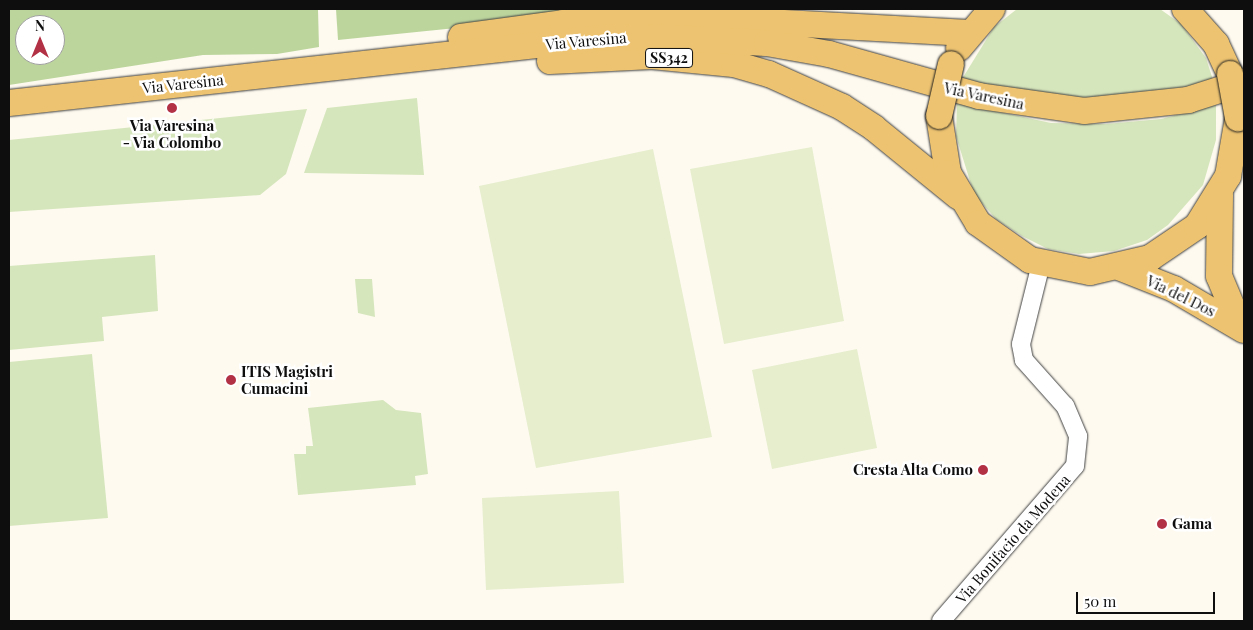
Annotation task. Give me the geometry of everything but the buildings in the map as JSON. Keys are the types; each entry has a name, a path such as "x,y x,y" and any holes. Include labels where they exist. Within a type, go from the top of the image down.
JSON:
{"main road":[{"path":"992,9 969,33 951,64 939,116 943,156 959,197 997,241 1041,264 1079,272 1121,268 1180,241 1220,194 1244,175"},
{"path":"1185,9 1216,44 1237,78 1238,118 1235,154 1220,194"},
{"path":"340,66 442,40 629,18 716,17 969,33"},
{"name":"Via Varesina","path":"9,103 601,38 655,37 767,43 829,54 979,96 1084,111 1188,100 1237,78"},
{"name":"SS342","path":"340,66 456,69 652,56 734,64 769,74 842,107 959,197"},
{"name":"Via del Dos","path":"1220,194 1219,276 1242,328"},
{"name":"Via del Dos","path":"1121,268 1174,289 1242,328"}],"street":[{"name":"Via Bonifacio da Modena","path":"941,621 1075,466 1078,436 1065,406 1024,360 1022,330 1041,264"}],"green space":[{"path":"9,9 318,9 319,47 277,54 203,55 9,85"},
{"path":"336,9 643,9 338,40"},
{"path":"1017,9 1160,9 1181,24 1206,58 1213,80 1182,90 1084,99 996,88 962,79 994,27"},
{"path":"417,98 424,175 304,173 327,108"},
{"path":"957,103 1051,123 1106,124 1161,119 1216,105 1216,140 1203,185 1168,225 1147,240 1114,251 1079,254 1048,249 1022,236 996,219 974,194 956,136"},
{"path":"307,109 286,174 260,195 9,212 9,140"},
{"path":"812,147 844,321 724,344 690,169"},
{"path":"653,149 712,437 536,468 479,186"},
{"path":"155,255 158,311 102,317 104,341 9,350 9,266"},
{"path":"355,279 372,279 375,317 358,313"},
{"path":"857,349 877,448 772,469 752,370"},
{"path":"92,354 108,518 9,526 9,362"},
{"path":"383,400 396,410 421,413 428,474 415,476 416,485 298,495 294,454 306,454 306,446 313,446 308,408"},
{"path":"619,491 624,583 486,590 482,498"}],"place":[{"name":"Via Varesina - Via Colombo","path":"172,108"},
{"name":"ITIS Magistri Cumacini","path":"231,380"},
{"name":"Cresta Alta Como","path":"983,470"},
{"name":"Gama","path":"1162,524"}]}
